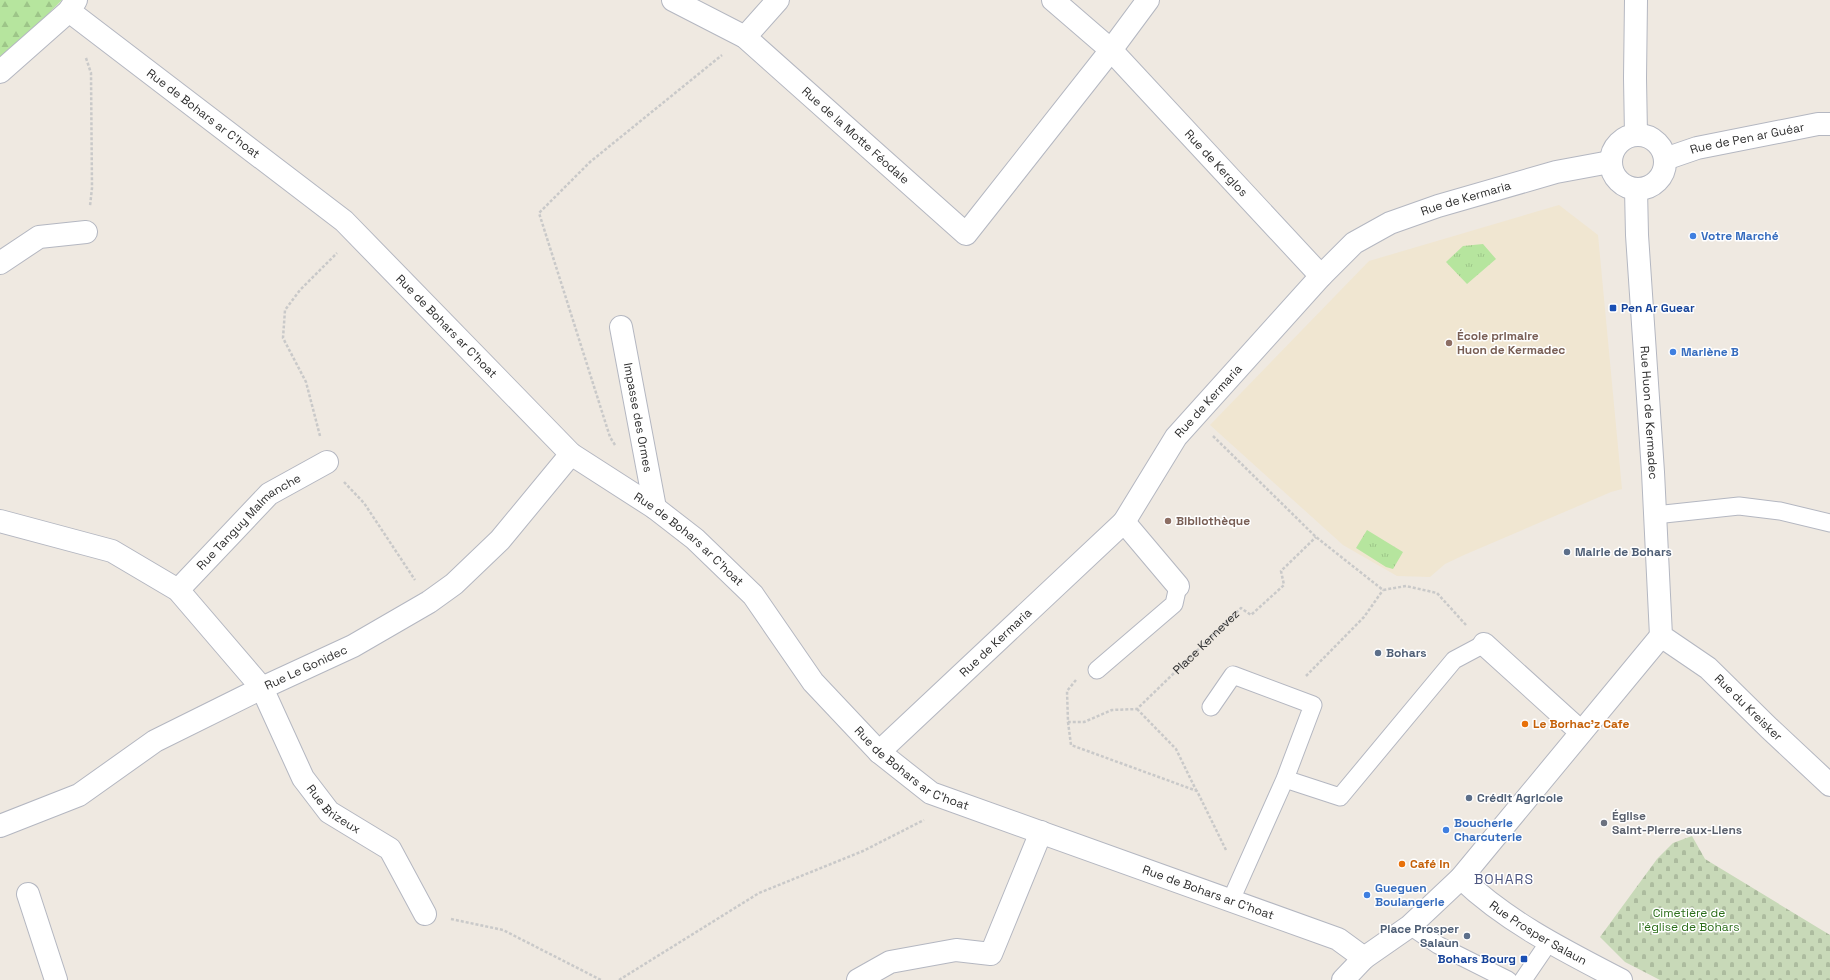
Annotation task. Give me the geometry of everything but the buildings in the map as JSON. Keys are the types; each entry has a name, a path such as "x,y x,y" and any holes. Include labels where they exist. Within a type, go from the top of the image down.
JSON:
{"street":[{"name":"Rue de la Motte Féodale","path":"673,0 745,38 966,234 1111,50"},
{"path":"745,38 764,0"},
{"path":"745,38 778,0"},
{"name":"Rue de Kerglos","path":"1053,0 1111,50 1321,276"},
{"path":"1111,50 1148,0"},
{"path":"1636,0 1634,78 1636,135"},
{"path":"0,72 72,5"},
{"name":"Rue de Bohars ar C'hoat","path":"72,5 344,221 571,454 655,508 695,539 753,595 813,682 879,752 931,793 1041,832 1235,891 1338,939 1364,958"},
{"name":"Rue de Pen ar Guéar","path":"1665,159 1697,148 1818,124 1830,124"},
{"path":"1636,135 1646,136 1655,141 1662,149 1665,159 1664,171 1658,181 1648,188 1636,189 1627,187 1618,181 1612,172 1610,162 1612,152 1618,144 1626,138 1636,135"},
{"name":"Rue de Kermaria","path":"879,752 1124,522 1176,438 1321,276 1354,243 1390,223 1438,206 1556,172 1610,162"},
{"name":"Rue Huon de Kermadec","path":"1636,189 1637,235 1655,515 1661,636"},
{"path":"0,263 39,238 86,232"},
{"name":"Impasse des Ormes","path":"621,327 655,508"},
{"name":"Rue Le Gonidec","path":"0,826 79,795 155,741 262,688 352,646 429,602 454,584 500,540 571,454"},
{"name":"Rue Tanguy Malmanche","path":"178,590 268,494 327,462"},
{"path":"0,521 112,550 178,590 262,688"},
{"path":"1124,522 1178,586"},
{"path":"1343,980 1364,958 1410,926 1461,878 1661,636"},
{"name":"Rue du Kreisker","path":"1661,636 1708,668 1830,785"},
{"path":"1484,644 1581,732"},
{"name":"Rue Brizeux","path":"262,688 303,778 329,812 390,849 425,914"},
{"path":"858,980 890,962 956,950 991,954 1041,832"},
{"name":"Rue Prosper Salaun","path":"1461,878 1479,895 1549,942 1621,980"},
{"path":"28,894 56,980"}],"lane":[{"path":"1655,515 1739,506 1780,511 1830,523"},
{"path":"1097,670 1174,604 1178,586"},
{"path":"1285,779 1340,797 1454,660 1484,644"},
{"path":"1211,707 1233,675 1313,705 1285,779 1235,891"},
{"path":"1410,926 1438,945 1508,980"},
{"path":"1523,980 1549,942"}],"path":[{"path":"618,450 610,436 539,213 590,162 660,104 745,38"},
{"path":"84,52 91,73 92,188 86,232"},
{"path":"356,233 300,290 285,310 284,338 306,382 327,462 364,503 429,602"},
{"path":"1194,417 1316,537 1382,590"},
{"name":"Place Kernevez","path":"1137,709 1241,608 1251,615 1284,585 1281,571 1316,537"},
{"path":"1287,695 1364,617 1382,590 1406,586 1437,593 1484,644"},
{"path":"1097,670 1081,675 1068,690 1068,722 1071,745 1196,791"},
{"path":"1068,722 1084,722 1112,710 1137,709 1176,750 1232,864 1235,891"},
{"path":"619,980 759,893 863,850 925,819 931,793"},
{"path":"425,914 504,930 601,980"}],"shaded area":[{"name":"École primaire Huon de Kermadec","path":"1559,205 1598,235 1622,489 1611,492 1464,555 1445,564 1430,577 1397,576 1343,545 1210,425 1369,261"}],"green space":[{"path":"0,0 62,0 0,62"},
{"path":"1483,244 1496,259 1467,284 1446,262 1463,246"},
{"path":"1367,530 1403,552 1393,569 1386,567 1356,548"},
{"name":"Cimetière de l'église de Bohars","path":"1692,836 1705,859 1830,935 1830,980 1660,980 1625,962 1600,937 1657,859 1673,843"}],"place":[{"name":"Votre Marché","path":"1693,236"},
{"name":"Pen Ar Guear","path":"1613,308"},
{"name":"École primaire Huon de Kermadec","path":"1449,343"},
{"name":"Marlène B","path":"1673,352"},
{"name":"Bibliothèque","path":"1168,521"},
{"name":"Mairie de Bohars","path":"1567,552"},
{"name":"Bohars","path":"1378,653"},
{"name":"Le Borhac'z Cafe","path":"1525,724"},
{"name":"Crédit Agricole","path":"1469,798"},
{"name":"Église Saint-Pierre-aux-Liens","path":"1604,823"},
{"name":"Boucherie Charcuterie","path":"1446,830"},
{"name":"Café In","path":"1402,864"},
{"name":"Gueguen Boulangerie","path":"1367,895"},
{"name":"Place Prosper Salaun","path":"1467,936"},
{"name":"Bohars Bourg","path":"1524,959"}],"district":[{"name":"BOHARS","path":"1504,879"}]}
